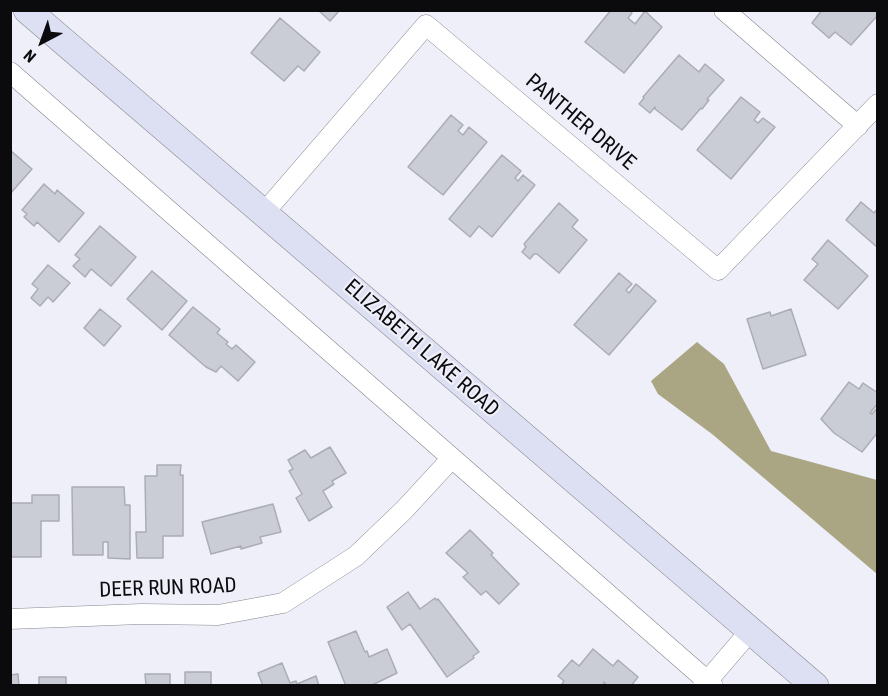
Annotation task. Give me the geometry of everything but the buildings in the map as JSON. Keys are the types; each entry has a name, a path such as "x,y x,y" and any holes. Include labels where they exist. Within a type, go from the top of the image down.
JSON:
{"main road":[{"name":"ELIZABETH LAKE ROAD","path":"27,10 815,686"}],"street":[{"path":"724,10 858,126"},
{"name":"PANTHER DRIVE","path":"263,214 426,25 718,270 878,104"},
{"path":"10,72 708,684 751,630"},
{"name":"DEER RUN ROAD","path":"10,619 141,614 218,615 283,603 356,556 404,510 452,458"}],"shaded area":[{"path":"697,342 724,364 771,451 877,480 877,574 712,434 658,394 651,381"}]}
